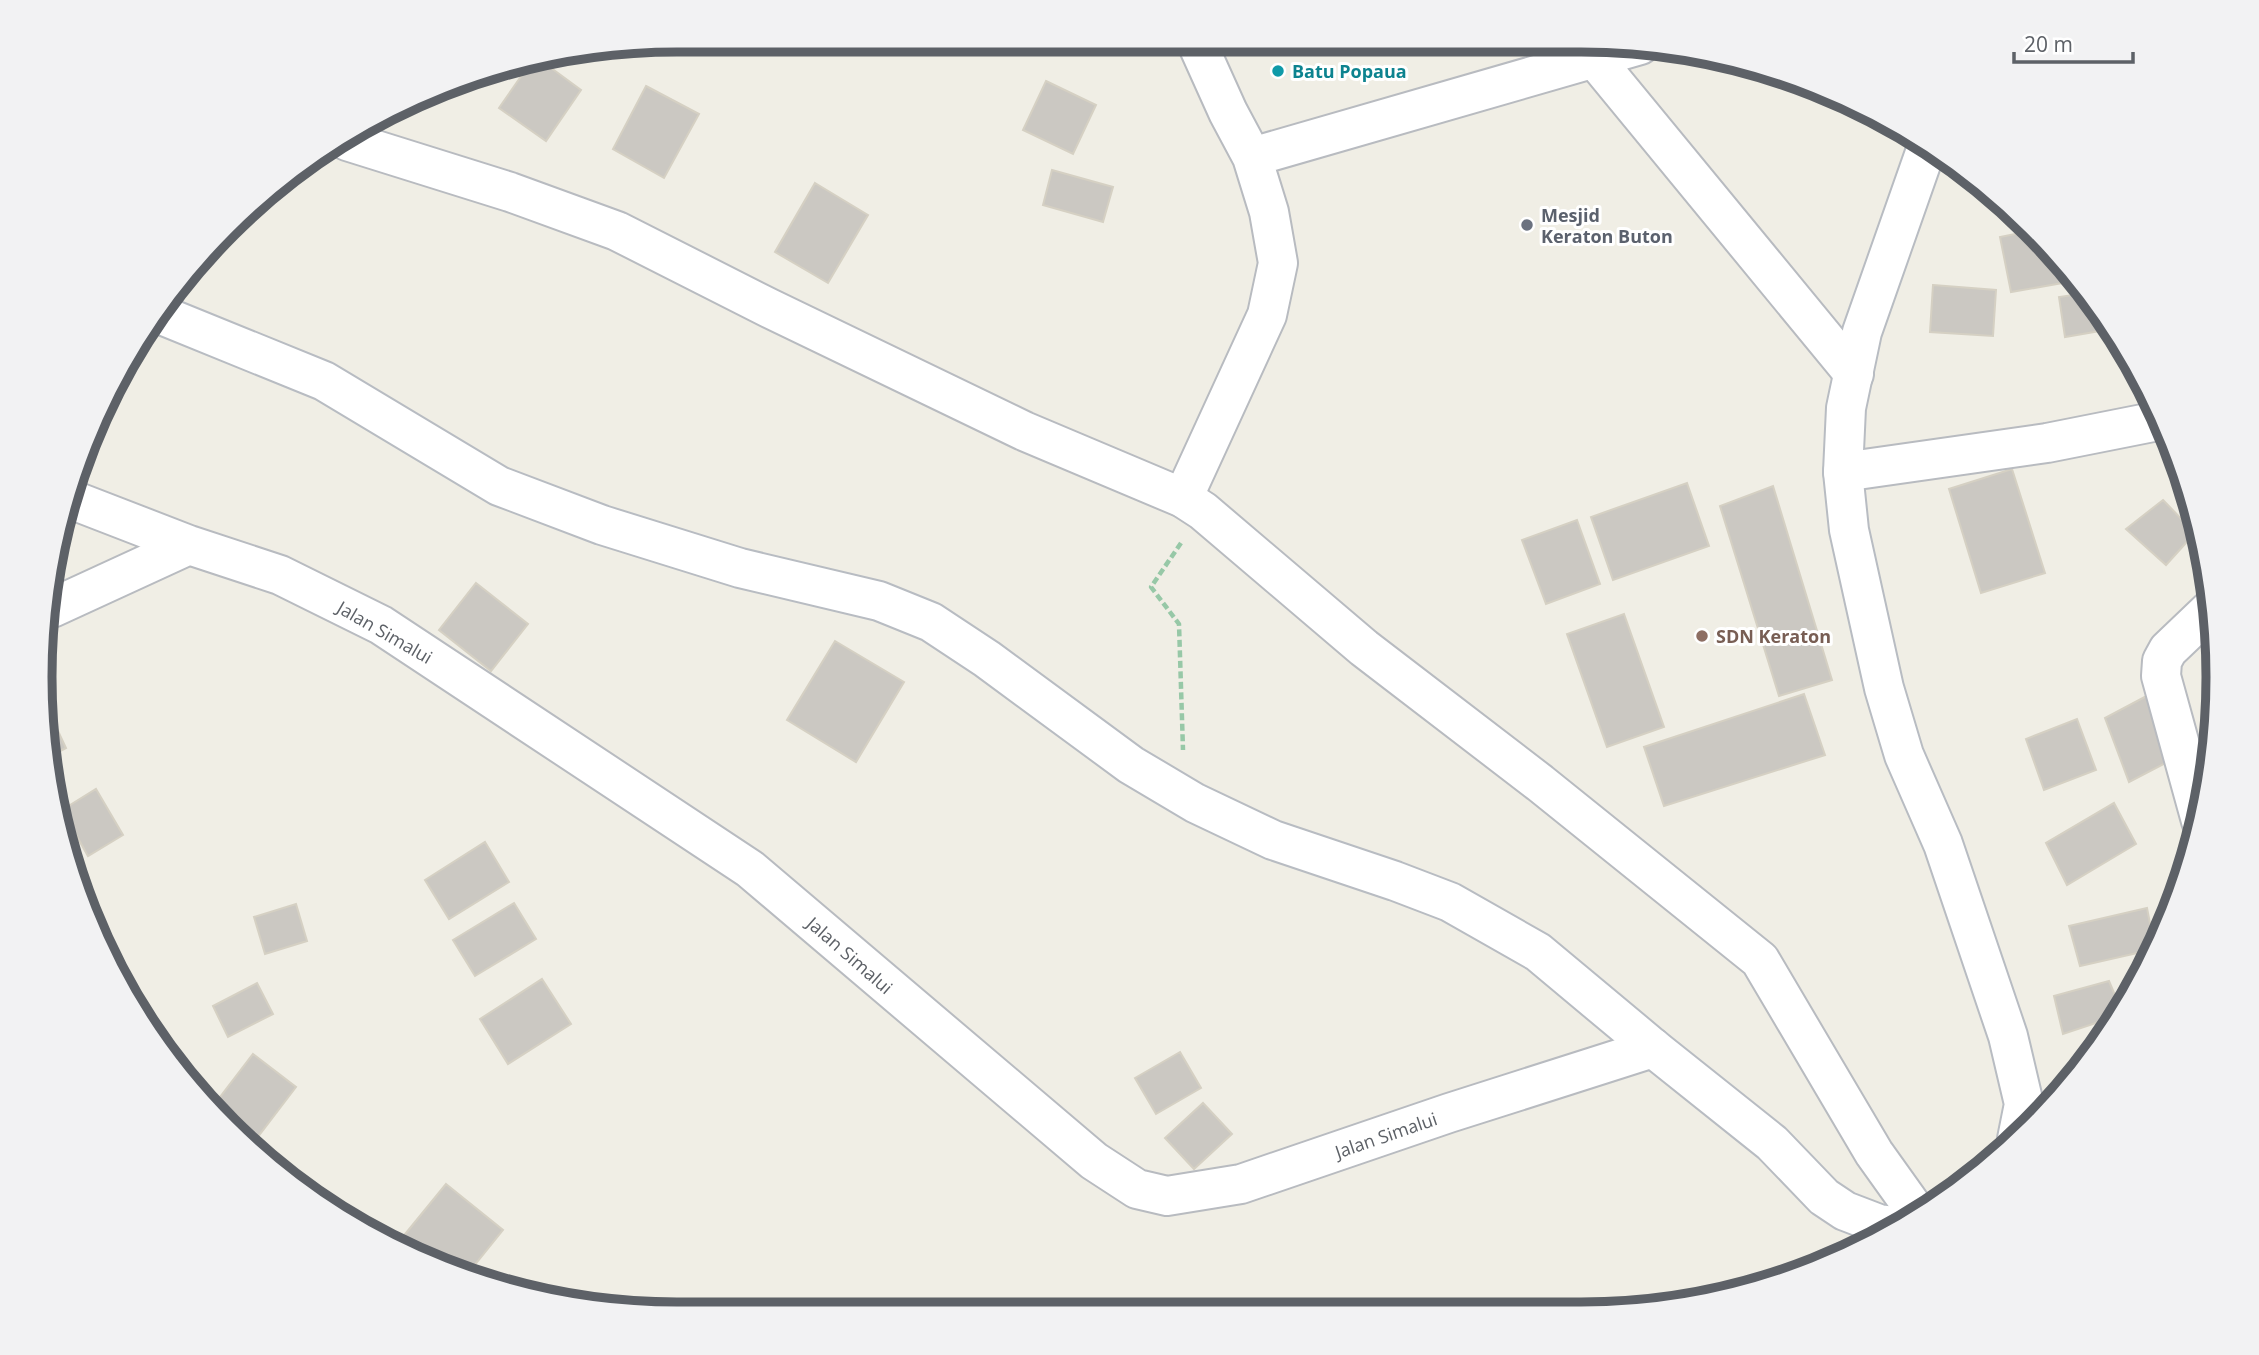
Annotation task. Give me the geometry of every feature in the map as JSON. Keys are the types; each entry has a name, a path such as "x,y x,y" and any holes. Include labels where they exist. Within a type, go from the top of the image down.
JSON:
{"street":[{"path":"1193,504 1267,315 1278,263 1269,212 1252,157 1201,52"},
{"path":"1538,75 1551,52"},
{"path":"1252,157 1610,53"},
{"path":"1594,58 1854,374"},
{"path":"354,143 510,192 617,231 1024,431 1193,504 1364,648 1560,799 1760,960 1874,1153 1913,1207"},
{"path":"1924,155 1862,332 1846,408 1843,472 1849,530 1884,688 1904,755 1943,844 2008,1036 2024,1104 2021,1121"},
{"path":"167,317 324,381 499,486 602,526 740,568 879,601 930,622 997,666 1131,765 1176,792 1273,840 1450,902 1538,952 1772,1143 1824,1197 1845,1212 1883,1225"},
{"path":"1843,472 2047,443 2152,422"},
{"name":"Jalan Simalui","path":"78,502 189,545 280,575 381,625 750,869 1094,1161 1137,1189 1167,1196 1241,1184 1449,1113 1653,1048"},
{"path":"57,606 189,545"},
{"path":"2194,797 2161,676 2162,661 2168,650 2203,617"}],"path":[{"path":"1176,792 1183,753 1179,624 1151,587 1193,504"}],"building":[{"path":"549,67 581,90 546,141 499,108 524,72"},
{"path":"1046,81 1096,105 1073,154 1023,130"},
{"path":"646,86 699,114 664,178 613,149"},
{"path":"1052,170 1113,187 1103,222 1043,205"},
{"path":"815,183 868,215 828,283 775,252"},
{"path":"2020,233 2051,265 2063,283 2011,292 2000,237"},
{"path":"1933,285 1996,290 1993,336 1930,332"},
{"path":"2075,295 2101,331 2065,337 2059,297"},
{"path":"2012,469 2045,573 1981,593 1949,489"},
{"path":"1687,483 1709,546 1613,580 1591,517"},
{"path":"1773,486 1832,680 1779,696 1720,506"},
{"path":"2163,500 2187,525 2190,538 2166,565 2126,529"},
{"path":"1577,520 1600,584 1546,604 1522,540"},
{"path":"476,583 528,624 491,671 439,630"},
{"path":"1624,614 1664,727 1607,747 1567,634"},
{"path":"835,641 904,682 856,762 787,720"},
{"path":"2156,691 2181,755 2129,782 2105,718"},
{"path":"1804,694 1825,755 1664,806 1644,747"},
{"path":"2077,719 2096,770 2044,790 2026,739"},
{"path":"55,724 66,748 57,753"},
{"path":"96,789 123,835 88,856 71,826 67,807"},
{"path":"2114,803 2136,844 2067,885 2046,843"},
{"path":"485,842 509,882 449,919 425,880"},
{"path":"514,903 536,939 475,976 453,940"},
{"path":"296,904 307,941 265,954 254,917"},
{"path":"2147,908 2152,933 2143,952 2080,966 2069,926"},
{"path":"542,979 571,1024 508,1064 480,1019"},
{"path":"2109,981 2117,1000 2104,1020 2063,1034 2054,996"},
{"path":"257,983 273,1014 228,1037 213,1006"},
{"path":"1180,1052 1201,1088 1156,1114 1135,1078"},
{"path":"253,1054 296,1087 256,1139 218,1100"},
{"path":"1203,1103 1232,1134 1194,1169 1165,1138"},
{"path":"446,1184 503,1230 473,1267 402,1238"}],"place":[{"name":"Batu Popaua","path":"1278,71"},
{"name":"Mesjid Keraton Buton","path":"1527,225"},
{"name":"SDN Keraton","path":"1702,636"}]}
